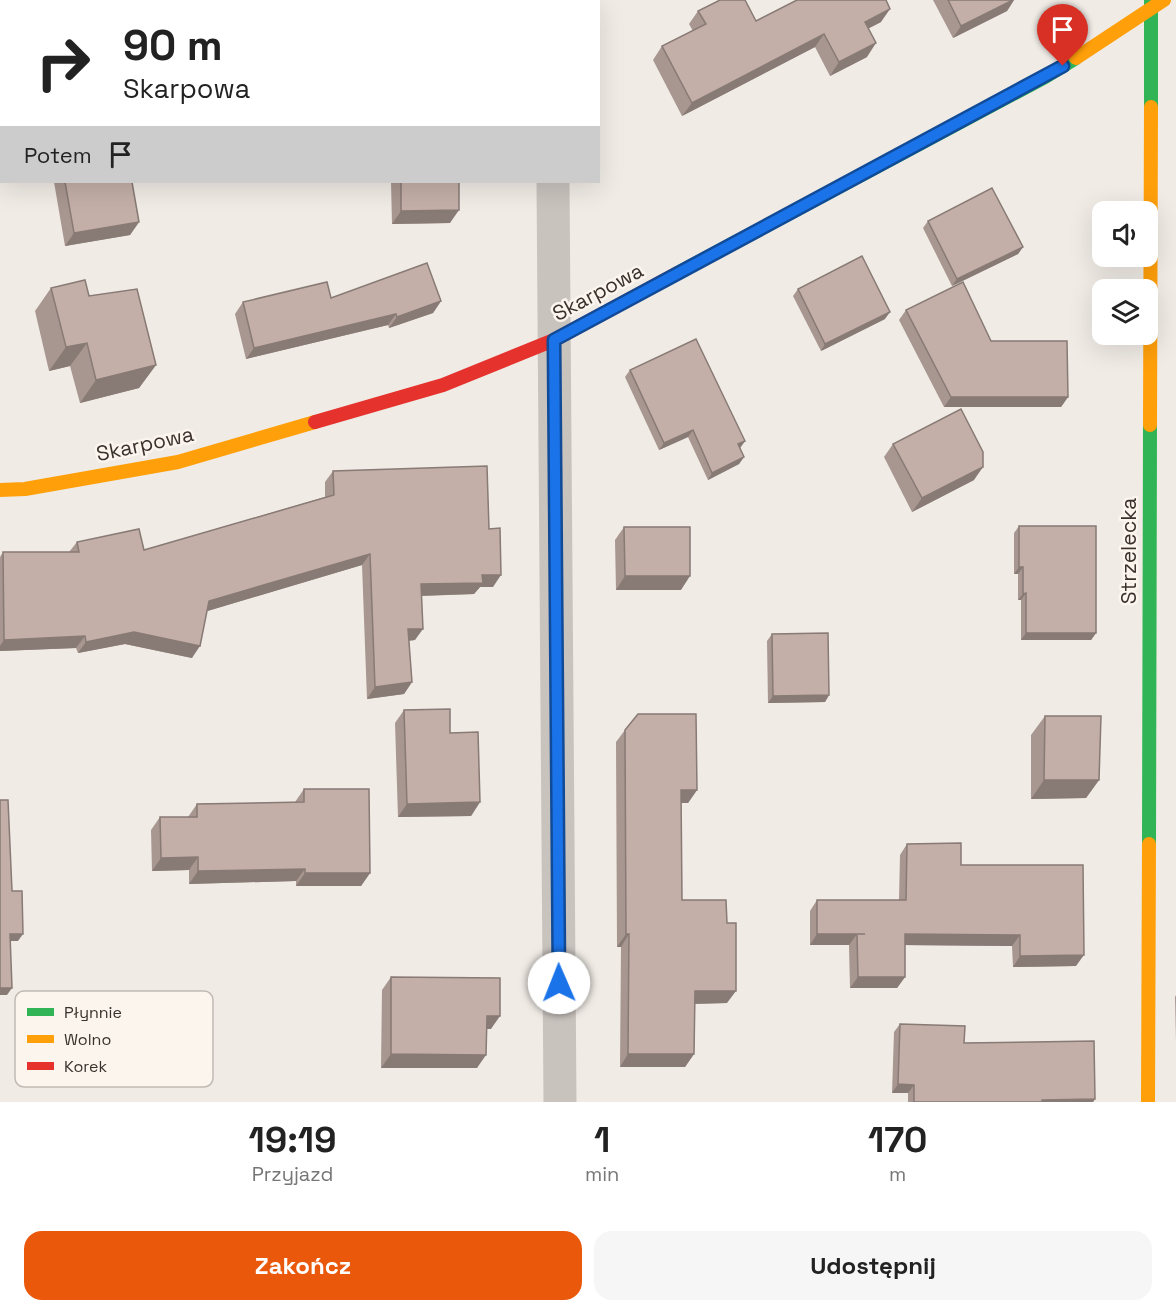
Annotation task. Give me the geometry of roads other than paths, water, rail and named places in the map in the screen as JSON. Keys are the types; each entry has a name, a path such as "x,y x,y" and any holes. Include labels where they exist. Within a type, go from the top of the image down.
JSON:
{"street":[{"name":"Skarpowa","path":"0,490 178,462 443,385 554,340 1045,77 1151,6 1164,0"},
{"name":"Strzelecka","path":"1148,1102 1151,6"},
{"path":"553,183 560,1102"}]}
